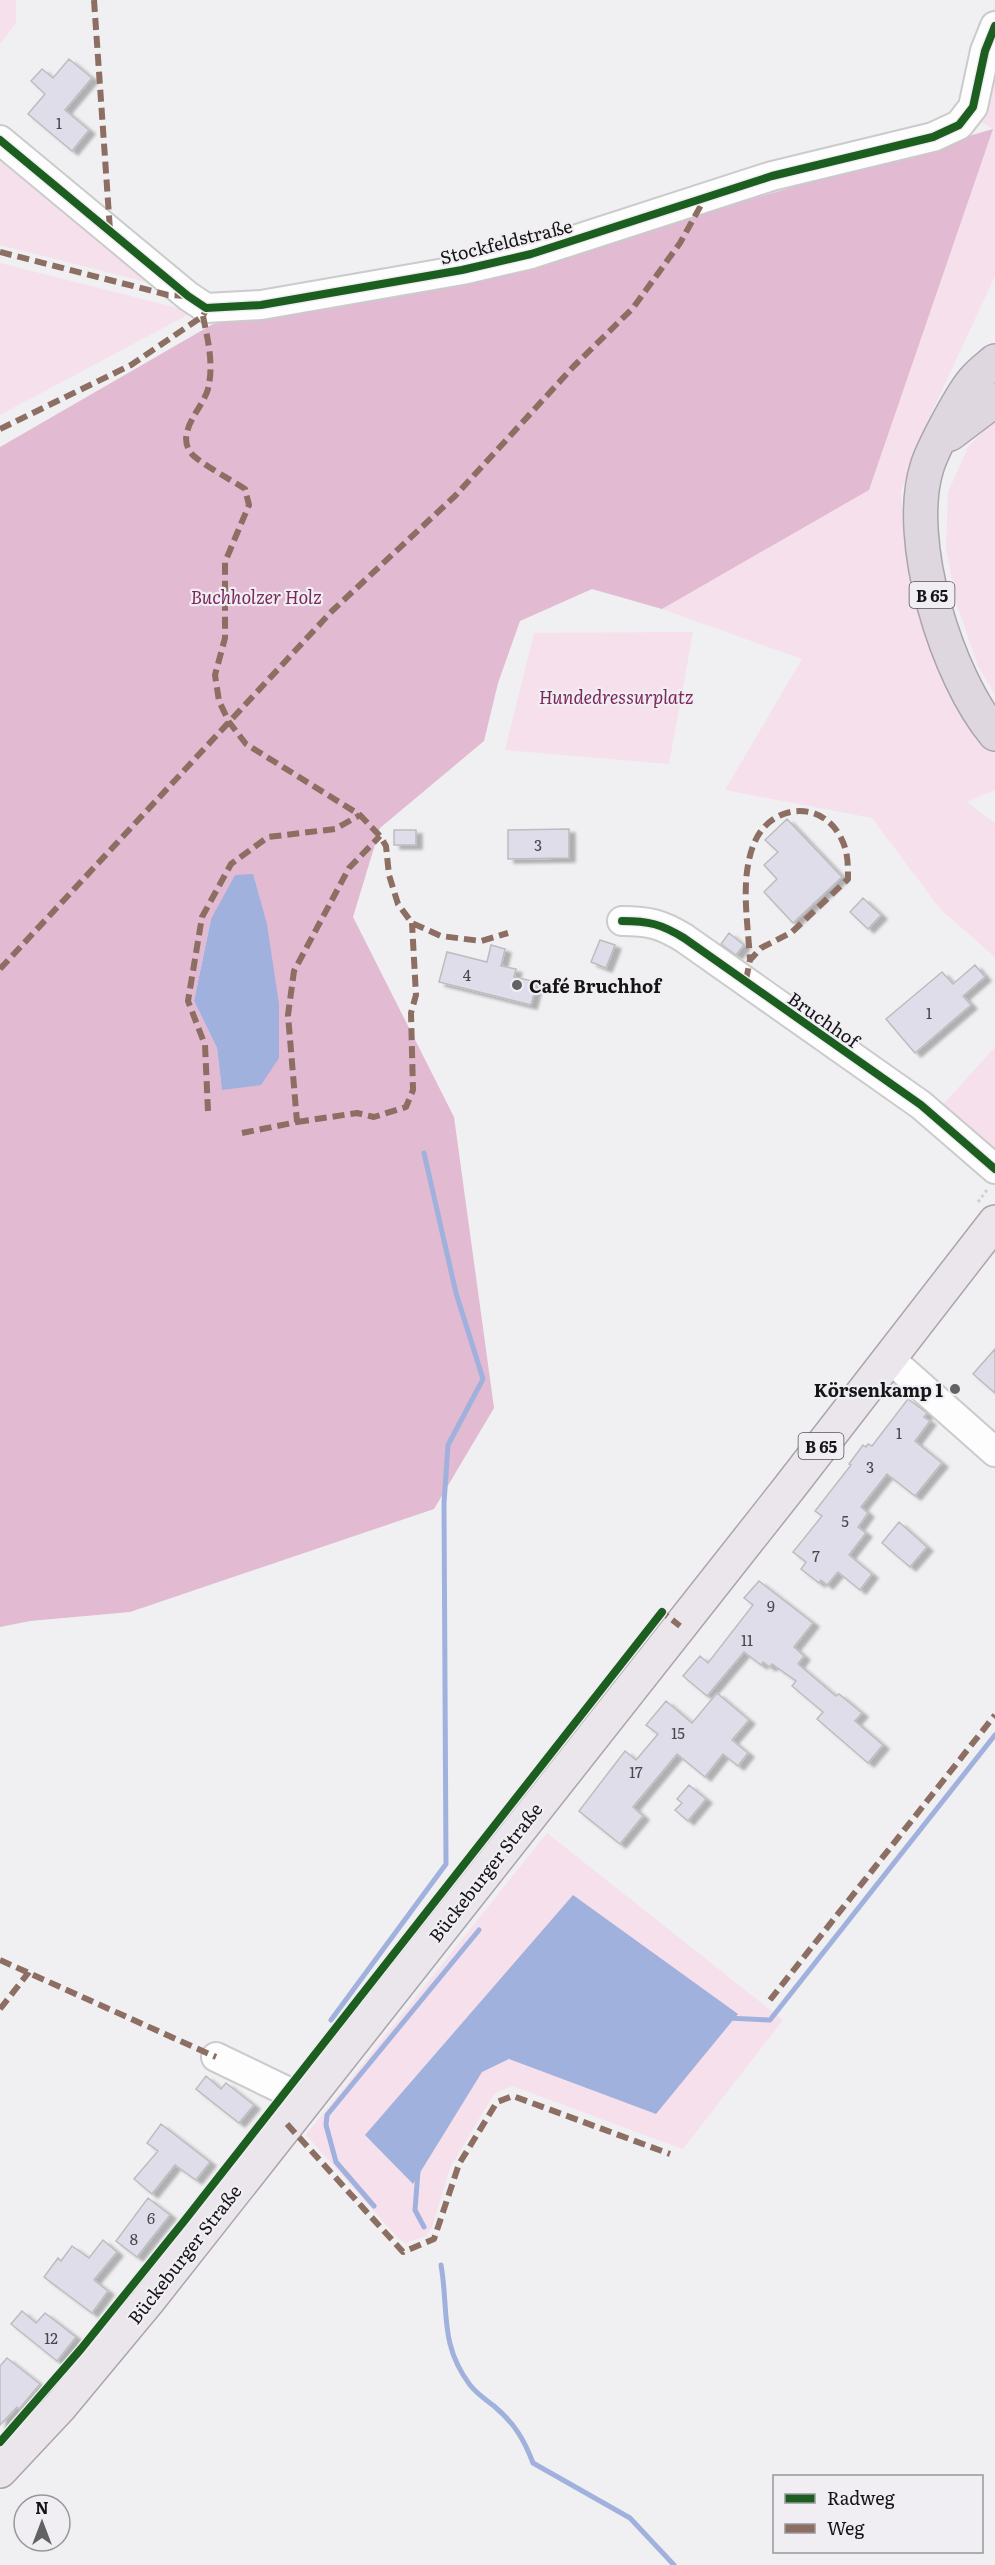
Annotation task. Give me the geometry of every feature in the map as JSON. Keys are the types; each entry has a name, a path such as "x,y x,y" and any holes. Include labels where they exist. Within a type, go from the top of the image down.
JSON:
{"highway":[{"name":"B 65","path":"995,361 973,380 936,444 927,467 921,495 922,541 930,587 941,628 969,695 995,734"},
{"path":"936,444 995,400"}],"main road":[{"name":"Bückeburger Straße","path":"0,2471 60,2407 141,2309 789,1488 995,1222"}],"street":[{"name":"Stockfeldstraße","path":"0,140 188,296 206,308 261,305 462,270 531,254 772,176 933,137 959,125 973,107 985,51 995,26"},
{"name":"Bruchhof","path":"634,921 663,925 746,980 921,1105 995,1169"},
{"path":"889,1358 995,1452"},
{"path":"216,2057 305,2100"}],"green space":[{"path":"0,0 16,0 16,23 0,44"},
{"path":"995,5 995,276 918,442 901,492 904,542 915,603 938,666 971,723 995,751 995,790 967,802 995,823 995,957 941,910 872,818 725,790 802,659 662,609 869,490 993,129 961,110 978,45"},
{"name":"Buchholzer Holz","path":"993,129 869,490 662,609 592,589 520,621 498,683 484,741 380,828 353,917 454,1117 494,1408 434,1509 130,1612 30,1621 0,1627 0,447 213,324 500,272","holes":["211,919 222,1089 217,1048 194,1001"]},
{"path":"0,154 154,284 0,245"},
{"path":"0,263 193,312 0,415"},
{"path":"995,419 995,695 978,666 957,605 946,549 948,492 968,447"},
{"name":"Hundedressurplatz","path":"693,632 669,764 505,750 534,633"},
{"path":"995,1047 995,1154 941,1107"},
{"path":"547,1833 783,2020 683,2149 512,2086 494,2094 450,2168 432,2227 426,2236 405,2243 306,2135"}],"water":[{"path":"253,874 267,924 279,1004 279,1058 261,1085 222,1090 217,1048 194,1001 211,919 235,875"},
{"path":"573,1895 738,2014 656,2114 509,2059 482,2072 413,2184 365,2135"}],"building":[{"path":"69,59 92,78 65,110 89,130 72,151 28,114 45,94 31,81 42,69 53,78"},
{"path":"787,819 842,877 793,923 764,892 777,879 764,865 778,852 765,840"},
{"path":"569,829 569,858 508,859 508,830"},
{"path":"394,830 416,830 416,845 394,845"},
{"path":"863,898 881,915 868,929 850,912"},
{"path":"729,933 744,945 736,955 721,944"},
{"path":"600,940 615,945 606,968 591,962"},
{"path":"491,945 505,949 501,966 516,969 514,977 537,982 531,1005 439,982 447,952 487,962"},
{"path":"975,965 985,977 963,996 971,1005 915,1053 886,1019 942,972 953,984"},
{"path":"995,1349 995,1393 973,1374"},
{"path":"908,1399 927,1413 924,1417 930,1421 915,1441 942,1463 915,1496 887,1474 861,1507 868,1513 858,1527 866,1533 849,1555 872,1574 860,1590 838,1572 827,1585 821,1580 819,1583 801,1569 806,1562 793,1552 822,1516 815,1511 851,1465 849,1464 863,1445 872,1446"},
{"path":"899,1522 927,1547 910,1567 882,1543"},
{"path":"759,1581 813,1623 794,1647 804,1656 798,1664 836,1696 839,1694 862,1713 855,1721 883,1745 868,1763 817,1719 823,1712 792,1686 796,1681 772,1664 770,1667 763,1662 761,1665 744,1652 707,1696 683,1676 700,1656 708,1663 753,1605 744,1598"},
{"path":"717,1693 749,1720 732,1740 748,1753 738,1766 723,1754 705,1777 677,1754 633,1807 643,1816 620,1844 579,1811 625,1751 636,1760 658,1734 646,1725 666,1701 692,1723"},
{"path":"689,1785 706,1799 688,1821 675,1810 682,1803 677,1799"},
{"path":"206,2076 221,2089 226,2083 254,2105 239,2123 196,2089"},
{"path":"161,2124 210,2162 196,2180 175,2165 152,2194 134,2179 158,2151 147,2143"},
{"path":"148,2198 170,2215 137,2257 116,2241"},
{"path":"103,2240 117,2252 94,2280 108,2291 92,2313 44,2277 58,2258 61,2261 72,2246 89,2258"},
{"path":"22,2311 36,2323 45,2313 76,2337 57,2361 11,2324"},
{"path":"7,2358 40,2384 19,2409 17,2407 0,2425 0,2366"}],"waterway":[{"path":"331,2020 446,1864 444,1503 448,1445 483,1379 456,1293 424,1153"},
{"path":"727,2018 770,2020 995,1735"},
{"path":"374,2206 336,2162 326,2125 327,2115 479,1930"},
{"path":"418,2171 415,2210 424,2227"},
{"path":"441,2265 449,2341 460,2370 470,2385 513,2425 533,2463 630,2518 674,2565"}],"marked path":[{"path":"94,0 110,230"},
{"path":"0,969 332,611 455,496 574,366 633,308 680,243 705,198"},
{"path":"0,252 168,295 187,296"},
{"path":"0,429 131,365 203,316 206,310"},
{"path":"203,316 210,352 210,380 205,396 188,429 187,445 191,453 201,461 245,489 249,505 225,562 225,638 215,675 219,701 229,722 246,744 360,815 380,836 386,846 389,875 398,904 412,923 441,936 481,941 508,933"},
{"path":"746,980 750,960 761,948 792,932 848,879 847,858 841,838 832,825 821,816 795,811 782,814 770,821 760,832 753,846 749,859 746,888 750,960"},
{"path":"208,1111 205,1045 188,1001 202,917 231,864 268,837 335,829 360,815"},
{"path":"242,1133 297,1122 288,1015 294,971 349,868 380,836"},
{"path":"297,1122 357,1113 374,1117 406,1107 413,1090 411,1013 416,995 412,923"},
{"path":"659,1616 662,1612 680,1626"},
{"path":"770,2000 995,1715"},
{"path":"0,1960 216,2057"},
{"path":"0,2009 29,1972"},
{"path":"287,2124 403,2252 434,2239 459,2164 497,2102 513,2096 670,2154"}],"cycle path":[{"path":"0,140 188,296 206,308 261,305 462,270 531,254 772,176 933,137 959,125 973,107 985,51 995,26"},
{"path":"622,921 654,924 684,938 921,1105 995,1169"},
{"path":"0,2442 81,2349 185,2220 662,1612"}],"place":[{"name":"Café Bruchhof","path":"517,985"},
{"name":"Körsenkamp 1","path":"955,1389"}]}
